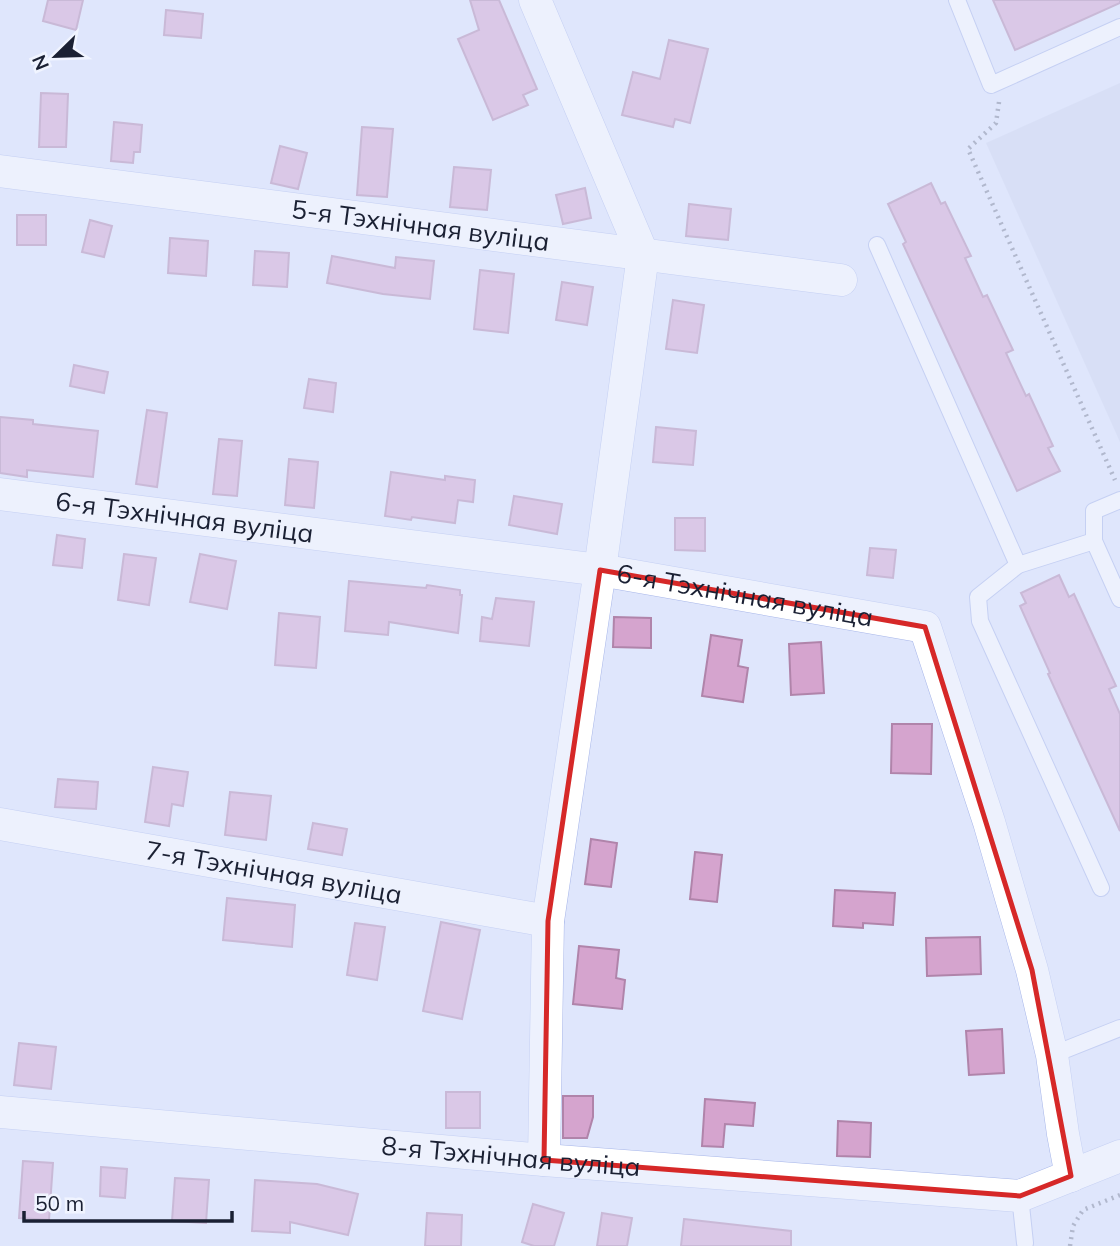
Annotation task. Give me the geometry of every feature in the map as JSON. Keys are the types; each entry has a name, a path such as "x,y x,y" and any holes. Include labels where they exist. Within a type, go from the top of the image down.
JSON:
{"street":[{"path":"535,0 643,256 548,921 544,1160"},
{"name":"5-я Тэхнічная вуліца","path":"0,172 841,280"},
{"name":"6-я Тэхнічная вуліца","path":"0,494 600,570 925,627 989,822 1032,970 1052,1055 1071,1176"},
{"name":"7-я Тэхнічная вуліца","path":"0,824 548,921"},
{"name":"8-я Тэхнічная вуліца","path":"0,1112 544,1160 1020,1196"},
{"path":"1020,1196 1120,1156"}],"lane":[{"path":"957,0 991,85 1120,27"},
{"path":"877,245 1018,565"},
{"path":"1118,501 1094,512 1094,541 1120,599"},
{"path":"1094,541 1018,565 978,597 980,621 1101,888"},
{"path":"1052,1055 1120,1028"},
{"path":"1020,1196 1025,1243"}],"path":[{"path":"1002,79 996,123 968,149 1115,480 1118,501"},
{"path":"1070,1246 1073,1226 1083,1210 1120,1195"}],"highlighted area":[{"path":"600,570 925,627 1032,970 1071,1176 1020,1196 544,1160 548,921"}],"shaded area":[{"path":"1120,83 1120,442 986,143"}],"building":[{"path":"48,0 83,0 76,30 43,21"},
{"path":"470,0 499,0 537,89 523,95 528,105 493,120 458,39 479,30"},
{"path":"993,0 1120,0 1120,3 1015,50"},
{"path":"166,10 203,14 201,38 164,35"},
{"path":"669,40 708,49 690,123 675,119 673,127 622,115 633,72 660,79"},
{"path":"41,93 68,94 66,147 39,147"},
{"path":"114,122 142,125 140,152 134,152 133,163 111,161"},
{"path":"362,127 393,129 387,197 357,195"},
{"path":"280,146 307,153 298,189 271,183"},
{"path":"454,167 491,170 487,210 450,207"},
{"path":"931,183 941,204 945,202 971,256 965,258 983,297 987,295 1013,350 1006,353 1053,446 1048,448 1060,471 1017,491 903,244 906,242 888,204"},
{"path":"585,188 591,218 563,224 556,195"},
{"path":"689,204 731,209 728,240 686,236"},
{"path":"17,215 46,215 46,245 17,245"},
{"path":"90,220 112,226 104,257 82,252"},
{"path":"170,238 208,241 206,276 168,273"},
{"path":"255,251 289,253 287,287 253,285"},
{"path":"332,256 395,268 396,257 434,261 430,299 383,294 327,283"},
{"path":"480,270 514,274 508,333 474,329"},
{"path":"562,282 593,287 587,325 556,320"},
{"path":"673,300 704,305 697,353 666,349"},
{"path":"74,365 108,372 104,393 70,386"},
{"path":"309,379 336,383 333,412 304,408"},
{"path":"147,410 167,413 157,487 136,484"},
{"path":"0,417 33,420 33,424 98,431 93,477 27,470 27,477 0,473"},
{"path":"656,427 696,431 693,465 653,462"},
{"path":"219,439 242,441 237,496 213,494"},
{"path":"289,459 318,462 314,508 285,505"},
{"path":"391,472 445,480 445,476 475,480 473,502 458,500 455,523 385,516"},
{"path":"514,496 562,504 557,534 509,525"},
{"path":"675,518 705,518 705,551 675,550"},
{"path":"57,535 85,539 82,568 53,565"},
{"path":"870,548 896,550 893,578 867,575"},
{"path":"124,554 156,558 149,605 118,600"},
{"path":"200,554 236,561 227,609 190,602"},
{"path":"1059,575 1069,597 1074,594 1116,686 1109,689 1120,714 1120,831 1020,606 1026,603 1021,593"},
{"path":"349,581 426,588 427,585 460,590 462,595 458,633 389,622 388,635 345,631"},
{"path":"496,598 534,602 529,646 480,641 482,617 492,619"},
{"path":"279,613 320,617 316,668 275,665"},
{"path":"614,617 651,618 651,648 613,647"},
{"path":"711,635 742,640 738,666 748,668 743,702 702,696"},
{"path":"821,642 824,693 791,695 789,644"},
{"path":"892,724 932,724 931,774 891,773"},
{"path":"153,767 188,772 183,806 172,804 169,826 145,822"},
{"path":"58,779 98,782 96,809 55,807"},
{"path":"230,792 271,796 266,840 225,835"},
{"path":"313,823 347,829 342,855 308,849"},
{"path":"591,839 617,843 611,887 585,884"},
{"path":"695,852 722,855 717,902 690,899"},
{"path":"835,890 895,893 893,925 863,923 863,928 833,926"},
{"path":"227,898 295,905 292,947 223,940"},
{"path":"441,922 480,930 462,1019 423,1011"},
{"path":"355,923 385,927 377,980 347,975"},
{"path":"980,937 981,974 927,976 926,938"},
{"path":"579,946 619,950 616,978 625,980 622,1009 573,1004"},
{"path":"1002,1029 1004,1073 969,1075 966,1031"},
{"path":"19,1043 56,1047 51,1089 14,1085"},
{"path":"446,1092 480,1092 480,1128 446,1128"},
{"path":"563,1096 593,1096 593,1117 587,1138 563,1138"},
{"path":"705,1099 755,1103 753,1126 725,1124 723,1147 702,1146"},
{"path":"838,1121 871,1123 870,1157 837,1156"},
{"path":"23,1161 53,1163 49,1220 19,1218"},
{"path":"101,1167 127,1169 125,1198 100,1196"},
{"path":"175,1178 209,1180 206,1223 172,1221"},
{"path":"255,1180 317,1184 358,1194 348,1235 290,1222 290,1233 252,1231"},
{"path":"533,1204 564,1213 554,1246 534,1246 522,1242"},
{"path":"427,1213 462,1215 461,1246 425,1246"},
{"path":"602,1213 632,1218 627,1246 597,1246"},
{"path":"684,1219 791,1231 791,1246 681,1246"}]}
